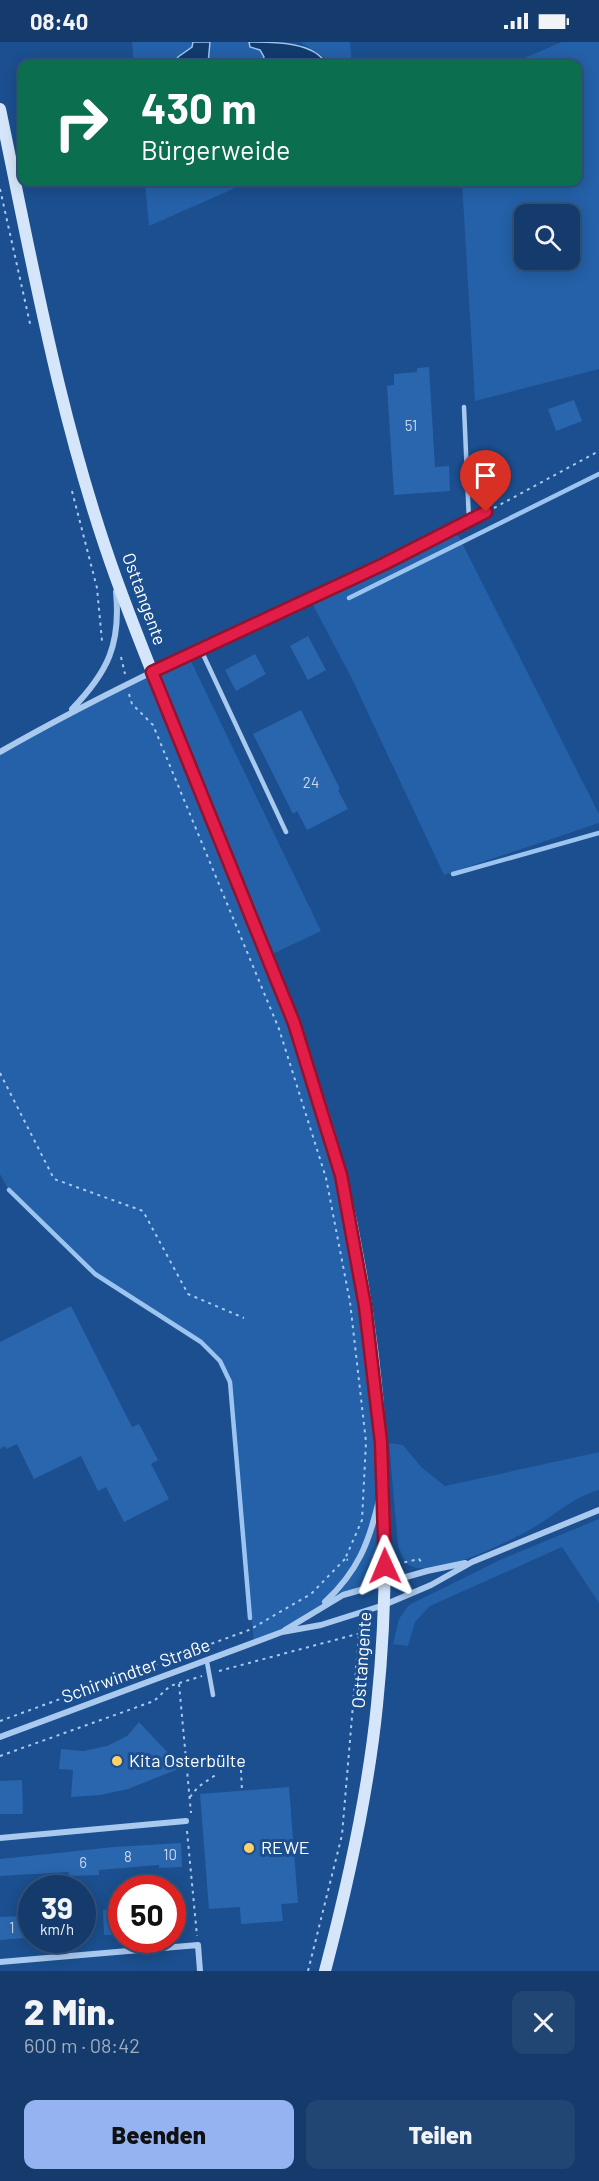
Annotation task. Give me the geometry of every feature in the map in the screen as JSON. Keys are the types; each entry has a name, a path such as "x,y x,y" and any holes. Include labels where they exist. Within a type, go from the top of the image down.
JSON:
{"main road":[{"name":"Osttangente","path":"0,109 52,358 73,440 115,576 294,1023 341,1175 365,1306 383,1481 384,1605 378,1703 370,1766 344,1899 325,1971"}],"street":[{"path":"0,752 67,713 384,564 486,512"},
{"path":"67,713 104,672 112,654 118,610 115,576"},
{"name":"Schirwindter Straße","path":"320,1607 357,1566 371,1537 383,1481"},
{"path":"472,1562 599,1510"},
{"name":"Schirwindter Straße","path":"0,1737 178,1673 282,1632 320,1607 343,1596 472,1562"},
{"name":"Schirwindter Straße","path":"282,1632 321,1625 360,1614 431,1585 472,1562"},
{"path":"0,1838 186,1821"},
{"path":"0,1962 198,1945 200,1971"}],"lane":[{"path":"464,407 469,521"},
{"path":"201,650 286,832"},
{"path":"207,1662 213,1695"}],"path":[{"path":"0,189 33,337"},
{"path":"486,512 599,451"},
{"path":"0,1722 249,1630 312,1594 345,1559 362,1520 366,1442 350,1302 326,1178 279,1029 153,725 132,704 126,684 123,659 120,655 105,652 103,648 97,588 71,485"},
{"path":"0,1073 54,1179 143,1211 188,1294 244,1318"},
{"path":"345,1559 357,1566"},
{"path":"308,1971 342,1835 361,1633 360,1614"},
{"path":"0,1756 154,1701 170,1686 361,1633"},
{"path":"178,1673 190,1797 191,1817 186,1821 198,1945"},
{"path":"241,1770 242,1791"},
{"path":"190,1797 198,1787 218,1774"}],"shaded area":[{"path":"132,42 193,42 192,47 176,60 134,60"},
{"path":"193,42 210,42 208,60 176,60 192,47"},
{"path":"210,42 249,42 250,47 261,50 264,57 262,60 208,60"},
{"path":"249,42 282,43 304,47 323,60 262,60 264,57 260,50 250,47"},
{"path":"300,42 350,42 352,60 324,60 323,56"},
{"path":"562,42 599,42 599,369 475,401 462,186 582,186 582,60 519,60"},
{"path":"145,186 240,186 149,226"},
{"path":"457,533 599,814 599,823 444,875 353,681 313,605"},
{"path":"188,655 321,931 268,956 341,1175 381,1442 384,1584 343,1596 282,1632 254,1643 230,1382 220,1361 201,1342 95,1274 9,1191 0,1174 0,752"},
{"path":"389,1443 403,1445 421,1467 445,1486 599,1452 599,1490 580,1497 540,1524 489,1550 452,1564 435,1568 420,1568 407,1563 398,1545"},
{"path":"599,1519 599,1603 562,1547 430,1606 415,1622 408,1646 393,1644 399,1619 409,1605 502,1559"}],"building":[{"path":"429,367 435,467 449,466 450,491 394,495 387,386 394,385 394,374 417,372 417,368"},
{"path":"574,400 582,421 556,431 548,409"},
{"path":"308,636 326,670 308,680 290,646"},
{"path":"255,654 266,674 236,691 225,670"},
{"path":"301,710 348,809 307,830 297,811 293,814 253,734"},
{"path":"71,1306 132,1427 139,1424 158,1460 151,1464 169,1499 124,1522 106,1487 98,1491 81,1456 34,1479 17,1444 0,1449 0,1342"},
{"name":"Kita Osterbülte","path":"139,1722 169,1754 178,1769 128,1789 100,1795 71,1797 73,1770 59,1769 61,1749 83,1751 107,1746 127,1736"},
{"path":"22,1780 23,1814 0,1814 0,1781"},
{"name":"REWE","path":"289,1787 298,1903 281,1904 283,1921 241,1924 240,1907 209,1909 200,1794"},
{"path":"181,1843 182,1867 159,1868 159,1865 99,1870 99,1875 69,1875 68,1872 0,1876 0,1859 114,1847"},
{"path":"103,1910 108,1910 108,1935 104,1935"},
{"path":"18,1916 18,1939 0,1940 0,1917"}],"waterway":[{"path":"349,598 599,474"},
{"path":"453,874 599,833"},
{"path":"9,1190 95,1274 201,1342 220,1361 230,1382 250,1618"}],"place":[{"name":"Kita Osterbülte","path":"117,1761"},
{"name":"REWE","path":"249,1848"}],"route":[{"path":"385,1566 381,1442 365,1306 341,1175 294,1023 152,672 384,564 486,512"}]}
